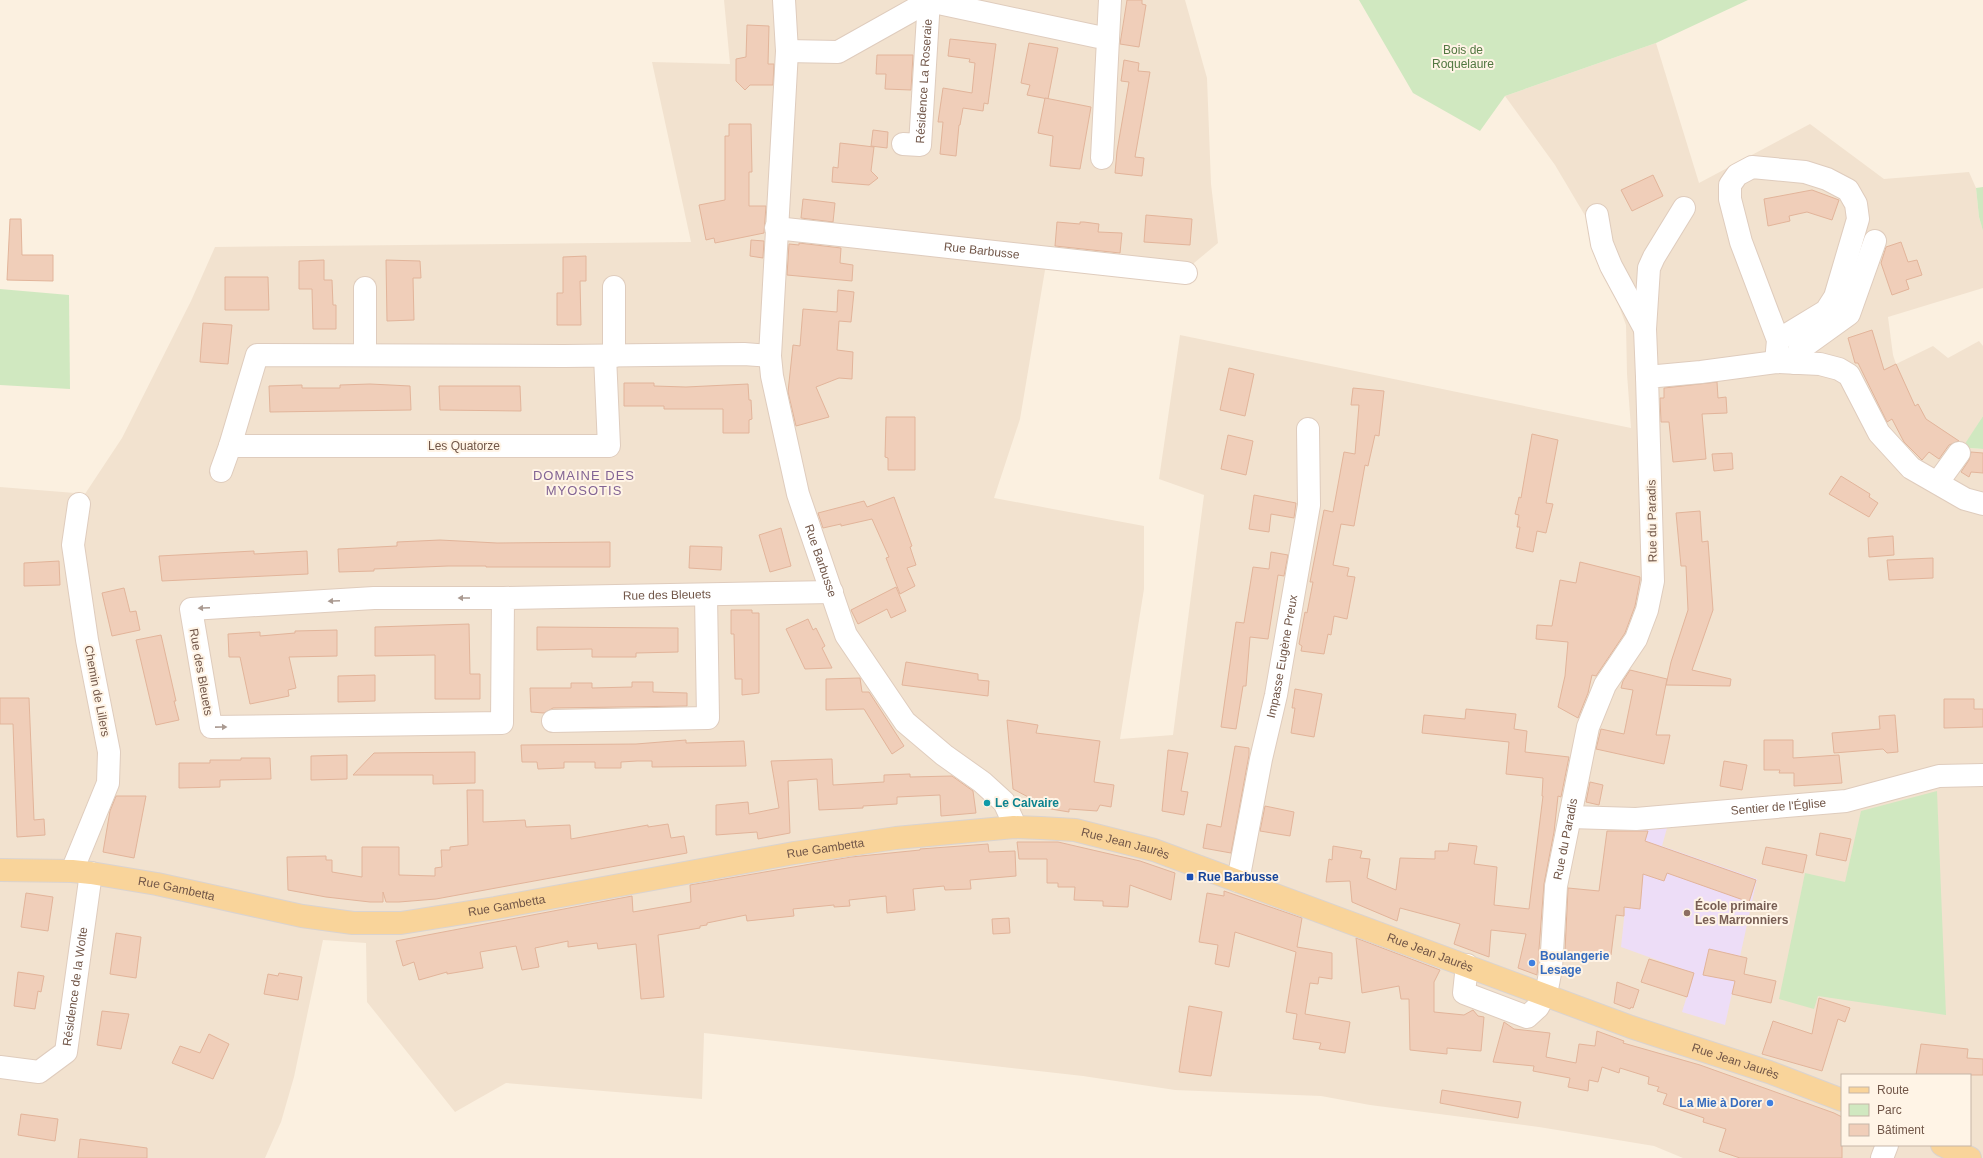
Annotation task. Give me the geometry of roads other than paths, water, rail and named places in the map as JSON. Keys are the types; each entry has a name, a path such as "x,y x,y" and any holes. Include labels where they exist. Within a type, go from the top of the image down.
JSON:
{"main road":[{"name":"Rue Jean Jaurès","path":"1014,827 1075,830 1154,850 1631,1027 1769,1072 1841,1100"},
{"name":"Rue Gambetta","path":"0,870 82,872 157,884 302,916 353,923 401,923 495,908 794,853 896,838 1014,827"},
{"path":"1944,1146 1970,1158"}],"street":[{"name":"Rue Barbusse","path":"784,0 787,51 770,356 772,376 798,494 846,635 905,722 944,755 982,782 1004,802 1014,827"},
{"name":"Résidence La Roseraie","path":"787,51 838,52 929,0 1108,39"},
{"name":"Résidence La Roseraie","path":"903,144 920,145 929,0"},
{"path":"1102,158 1110,0"},
{"path":"1778,340 1826,311 1835,297 1858,219 1856,204 1848,190 1827,179 1805,172 1752,167 1737,175 1730,185 1730,199 1740,242 1778,340 1785,363"},
{"name":"Rue du Paradis","path":"1545,994 1551,968 1556,886 1588,727 1605,685 1636,639 1647,610 1653,581 1645,329 1649,268 1654,257 1684,208"},
{"path":"1597,214 1602,244 1611,266 1645,329"},
{"name":"Rue Barbusse","path":"776,228 1186,273"},
{"path":"1645,236 1654,257"},
{"path":"1785,363 1799,350 1849,314 1875,241"},
{"name":"Les Quatorze","path":"230,446 609,446 610,356 614,287"},
{"path":"365,288 365,355"},
{"path":"221,471 257,355 610,356 744,354 770,356"},
{"path":"1647,377 1785,363 1820,364 1839,369 1849,375 1879,433 1911,468 1938,482 1965,499 1983,504"},
{"name":"Impasse Eugène Preux","path":"1238,881 1261,759 1276,695 1309,505 1308,429"},
{"path":"1938,482 1959,453"},
{"name":"Chemin de Lillers","path":"79,504 73,545 87,640 109,752 108,783 82,872"},
{"name":"Rue des Bleuets","path":"503,598 502,723 211,728 191,609 374,598 503,598 832,592"},
{"path":"553,721 708,718 706,595"},
{"name":"Sentier de l'Église","path":"1570,817 1636,819 1846,801 1939,776 1983,775"},
{"name":"Résidence de la Wolte","path":"0,1067 39,1072 66,1052 82,872"},
{"path":"1882,1158 1887,1146"}],"place":[{"name":"Le Calvaire","path":"987,803"},
{"name":"Rue Barbusse","path":"1190,877"},
{"name":"École primaire Les Marronniers","path":"1687,913"},
{"name":"Boulangerie Lesage","path":"1532,963"},
{"name":"La Mie à Dorer","path":"1770,1103"}],"district":[{"name":"DOMAINE DES MYOSOTIS","path":"584,482"}],"park label":[{"name":"Bois de Roquelaure","path":"1463,57"}]}
